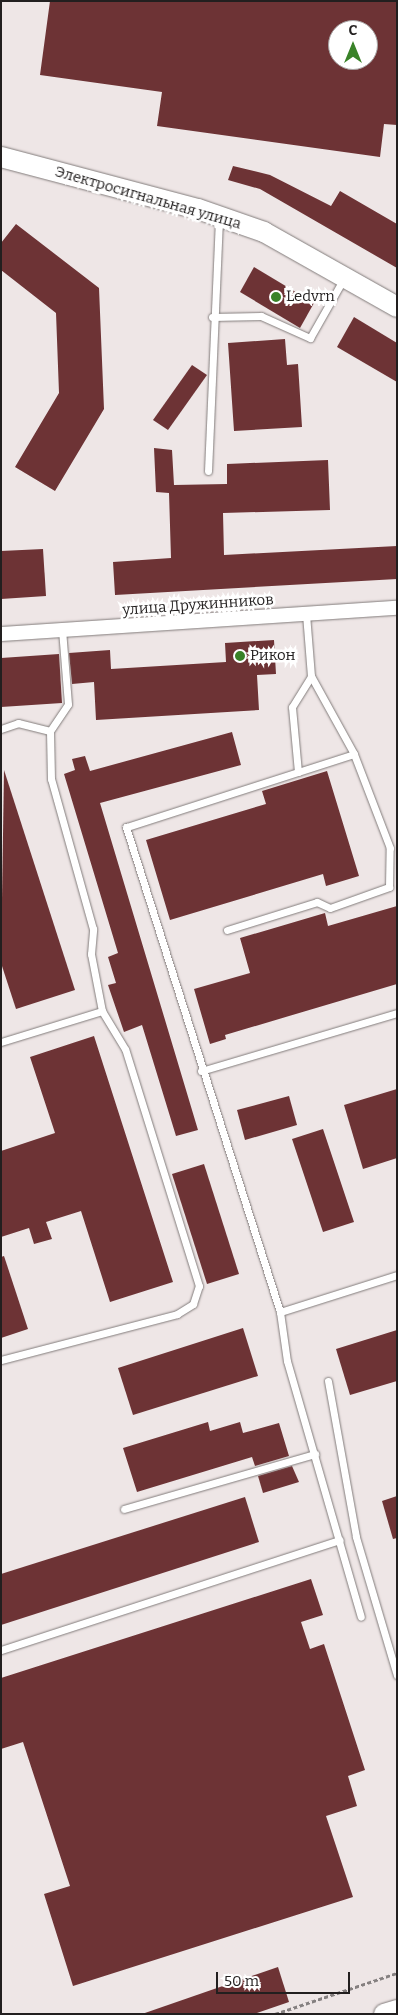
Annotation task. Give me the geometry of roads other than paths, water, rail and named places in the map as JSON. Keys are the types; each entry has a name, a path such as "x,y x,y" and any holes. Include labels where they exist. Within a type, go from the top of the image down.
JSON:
{"street":[{"name":"Электросигнальная улица","path":"1,156 219,216 264,232 397,307"},
{"name":"улица Дружинников","path":"1,634 397,608"},
{"path":"384,2014 397,2010"}],"lane":[{"path":"208,472 212,317 219,216"},
{"path":"212,317 261,316 310,338 345,277"},
{"path":"227,930 317,902 330,908 389,887 390,848 354,754 310,676 306,614"},
{"path":"1,1360 177,1314 193,1304 199,1286 125,1049 102,1011 91,954 94,930 51,779 50,731 68,704 62,630"},
{"path":"298,772 292,707 310,676"},
{"path":"1,729 18,723 50,731"},
{"path":"354,754 126,828 201,1071 280,1312 287,1361 361,1618"},
{"path":"1,1042 102,1011"},
{"path":"201,1071 397,1013"},
{"path":"280,1312 397,1275"},
{"path":"328,1381 356,1537 397,1675"},
{"path":"124,1509 315,1454"},
{"path":"1,1650 340,1540"}],"place":[{"name":"Ledvrn","path":"276,297"},
{"name":"Рикон","path":"240,656"}]}
